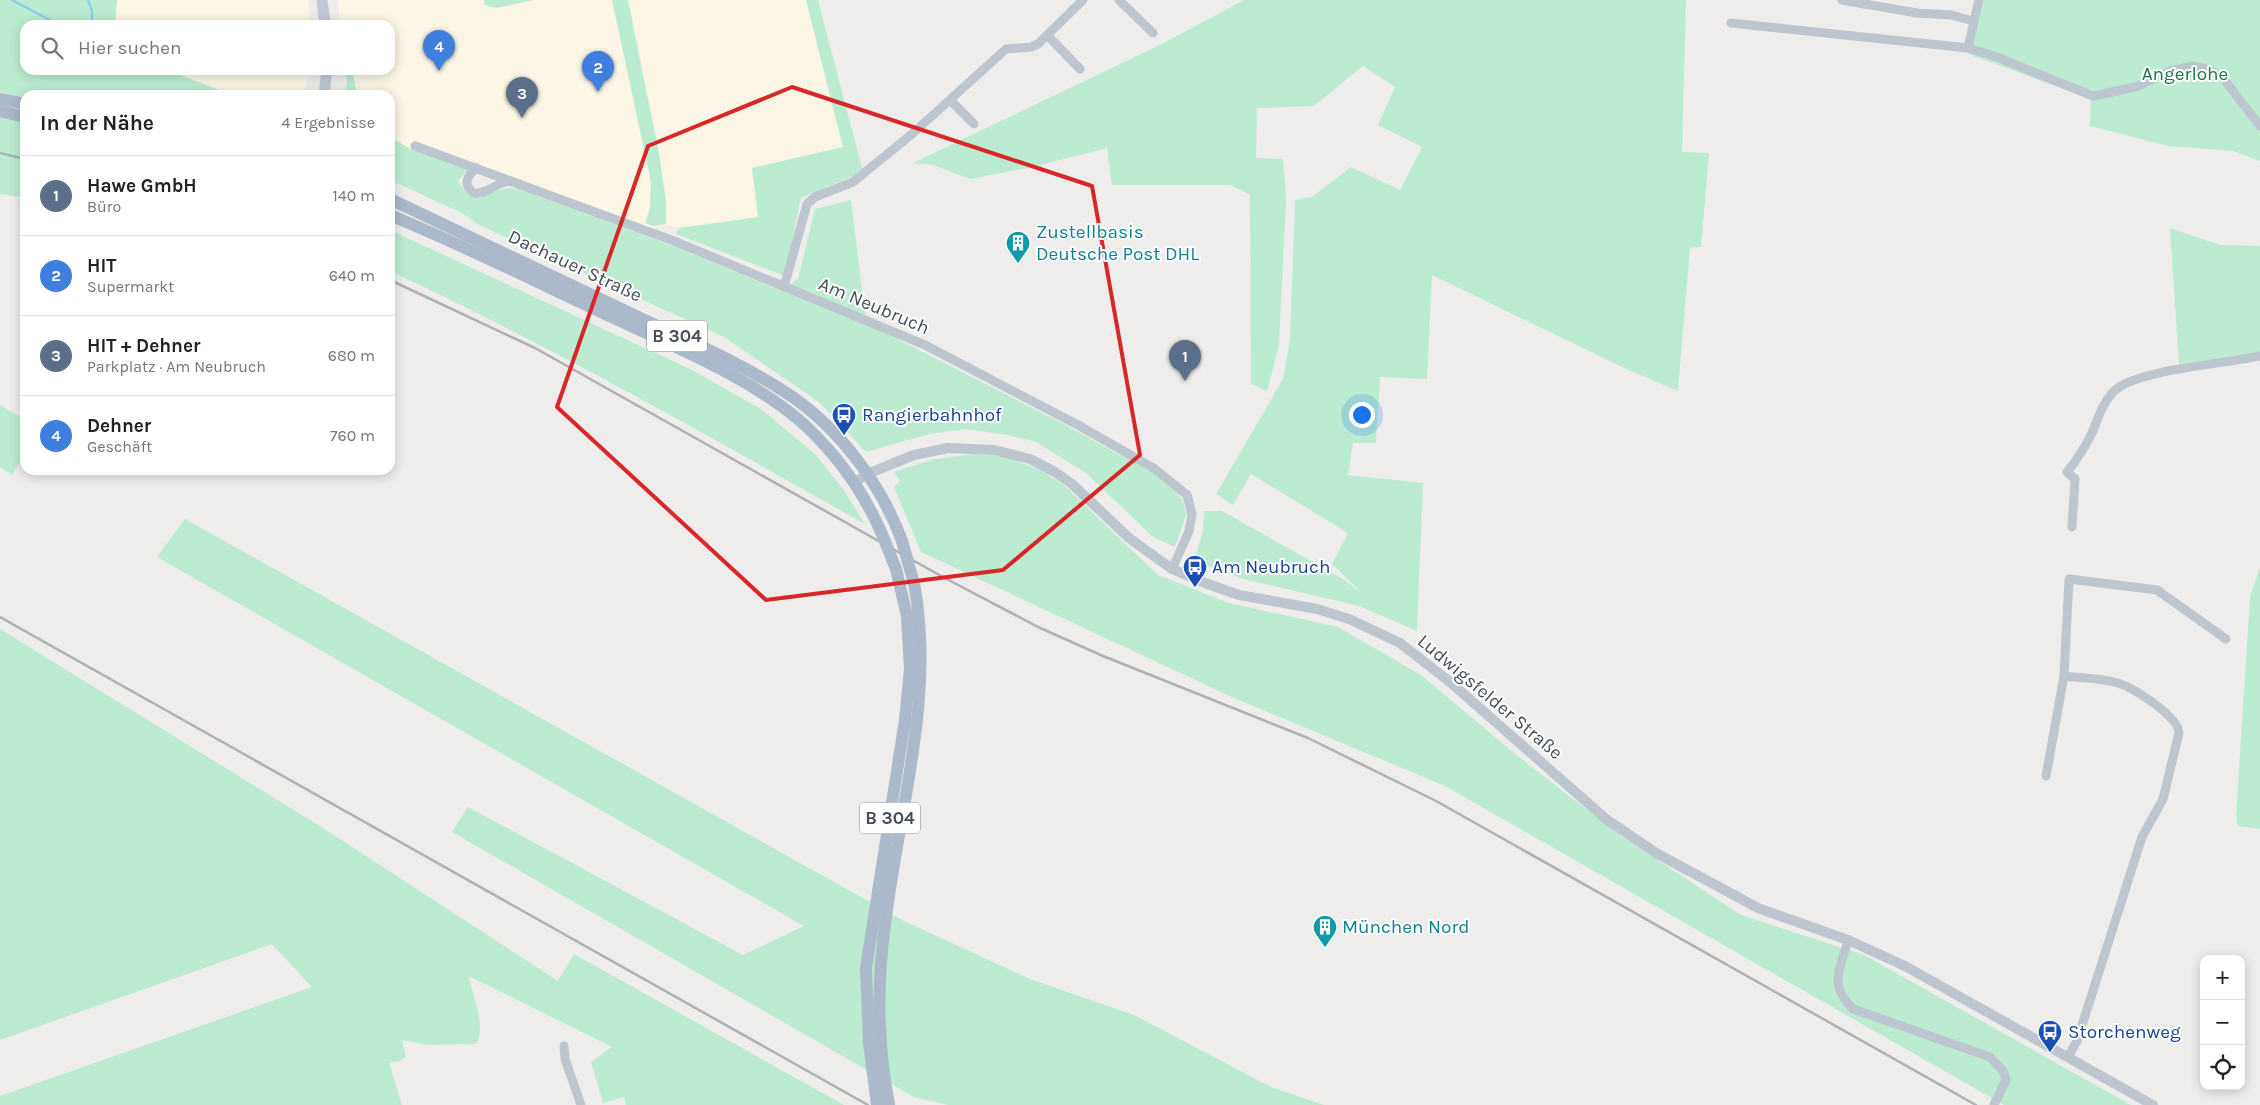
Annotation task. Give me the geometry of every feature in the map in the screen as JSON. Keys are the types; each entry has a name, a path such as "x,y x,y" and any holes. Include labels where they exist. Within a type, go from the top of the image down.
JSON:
{"main road":[{"path":"322,0 324,20"},
{"path":"325,90 326,75"},
{"path":"0,98 20,103"},
{"path":"0,111 20,116"},
{"name":"Dachauer Straße","path":"395,201 657,326 794,398 830,430 867,474 893,518 912,574 920,614 922,656 920,698 886,916 880,971 880,1044 889,1105"},
{"name":"Dachauer Straße","path":"395,217 497,263 729,375 769,400 808,429 838,461 873,512 896,569 907,616 910,669 905,720 866,968 869,1043 877,1105"}],"street":[{"path":"784,287 807,204 815,197 854,182 912,134 1006,49 1031,47 1048,36 1084,0"},
{"path":"1119,0 1152,34"},
{"path":"1842,0 1973,21"},
{"path":"1968,48 1979,0"},
{"path":"1731,23 1968,48 1994,56 2093,96 2136,86 2170,71 2193,66 2210,70 2228,83 2260,126"},
{"path":"1048,36 1080,69"},
{"path":"950,100 974,124"},
{"name":"Am Neubruch","path":"415,146 674,241 925,345 1078,425 1155,469 1187,495 1192,514 1188,531 1172,569"},
{"path":"478,168 471,172 466,182 467,187 474,193 485,192 500,182 511,181"},
{"path":"2072,527 2075,479 2068,472 2081,452 2103,405 2122,384 2161,373 2260,356"},
{"name":"Ludwigsfelder Straße","path":"854,483 867,474 914,454 948,448 972,448 1013,454 1055,472 1077,489 1129,538 1172,569 1205,584 1239,595 1316,609 1349,619 1400,643 1450,682 1591,807 1625,833 1706,881 1758,908 1848,940 1905,966 2154,1105"},
{"path":"2046,776 2064,676 2070,579 2157,590 2226,639"},
{"path":"2064,676 2118,683 2137,692 2174,720 2179,726 2163,799 2153,812 2142,837 2077,1041 2068,1057"},
{"path":"1848,940 1837,982 1840,997 1853,1009 1990,1057 2003,1071 2006,1080 2003,1091 1994,1105"},
{"path":"564,1046 565,1059 581,1105"}],"highlighted area":[{"path":"792,87 1092,186 1140,455 1003,570 766,600 557,407 648,146"}],"shaded area":[{"path":"96,0 308,0 310,20 96,20"},
{"path":"338,0 806,0 843,147 752,168 758,218 679,228 666,225 651,228 414,140 410,149 395,140 395,90 356,90 353,75 395,75 395,20 340,20"},
{"path":"180,75 308,75 305,90 219,90"}],"green space":[{"path":"0,0 117,0 115,20 20,20 20,75 180,75 219,90 20,90 20,97 0,92"},
{"path":"484,0 534,0 497,8 484,5"},
{"path":"612,0 628,0 659,153 666,201 666,224 653,226 645,223 650,208 651,182"},
{"path":"806,0 818,0 863,172 801,198 785,276 676,234 679,228 758,217 752,168 843,147"},
{"path":"1244,0 1686,0 1682,152 1709,153 1701,247 1690,248 1678,391 1624,368 1432,275 1427,379 1380,377 1376,443 1353,443 1348,475 1423,483 1417,631 1359,606 1243,579 1194,561 1203,531 1204,511 1222,511 1343,579 1362,593 1332,564 1348,533 1251,474 1233,505 1216,494 1283,379 1290,340 1295,200 1312,197 1351,167 1400,190 1422,147 1378,125 1395,87 1363,66 1314,106 1257,108 1256,158 1283,159 1286,200 1279,345 1267,391 1251,384 1250,195 1231,185 1112,185 1107,148 1033,167 970,179 933,165 913,163 1162,44"},
{"name":"Angerlohe","path":"1984,0 2260,0 2260,161 2233,151 2168,146 2090,126 2091,99 1968,54"},
{"path":"346,75 353,75 356,90 346,90"},
{"path":"0,117 20,121 20,197 0,194"},
{"path":"395,140 410,149 469,168 458,181 464,191 479,198 503,189 519,189 673,246 780,290 798,279 815,209 851,200 866,323 1060,422 1153,473 1173,487 1181,498 1187,513 1175,547 1153,537 1086,473 1036,442 1002,434 966,429 929,434 866,452 819,402 724,337 479,225 462,213 395,182"},
{"path":"2170,228 2220,245 2260,246 2260,353 2179,364"},
{"path":"395,232 690,369 761,409 815,454 843,489 865,524 571,361 395,273"},
{"path":"0,405 20,417 20,462 12,475 0,467"},
{"path":"973,454 993,455 1041,470 1065,486 1158,575 1229,603 1338,627 1421,675 1514,753 1621,836 1741,915 1864,955 2131,1105 2004,1105 1445,786 1234,698 921,552 894,487 900,481 894,472 934,459"},
{"path":"185,519 902,920 1030,979 1134,1015 1271,1087 1324,1105 948,1105 914,1097 452,832 468,807 743,955 804,926 157,557"},
{"path":"2260,567 2260,829 2238,826 2236,817 2250,597"},
{"path":"0,629 323,828 558,981 574,954 844,1105 626,1105 624,1097 603,1103 591,1062 612,1047 469,976 478,1010 480,1028 476,1044 429,1045 402,1040 406,1057 400,1061 389,1063 402,1105 0,1105 0,1096 312,987 272,944 0,1040"}],"waterway":[{"path":"12,0 50,20"},
{"path":"88,0 92,11 92,20"}],"railway":[{"path":"0,153 20,158"},
{"path":"395,282 535,348 941,576 1038,627 1103,656 1308,738 1436,801 1976,1105"},
{"path":"0,617 868,1105"}],"place":[{"name":"Dehner","path":"439,71"},
{"name":"HIT","path":"598,92"},
{"name":"HIT + Dehner","path":"522,118"},
{"name":"Zustellbasis Deutsche Post DHL","path":"1018,264"},
{"name":"Hawe GmbH","path":"1185,381"},
{"name":"Rangierbahnhof","path":"844,436"},
{"name":"Am Neubruch","path":"1195,588"},
{"name":"München Nord","path":"1325,948"},
{"name":"Storchenweg","path":"2050,1053"}]}
